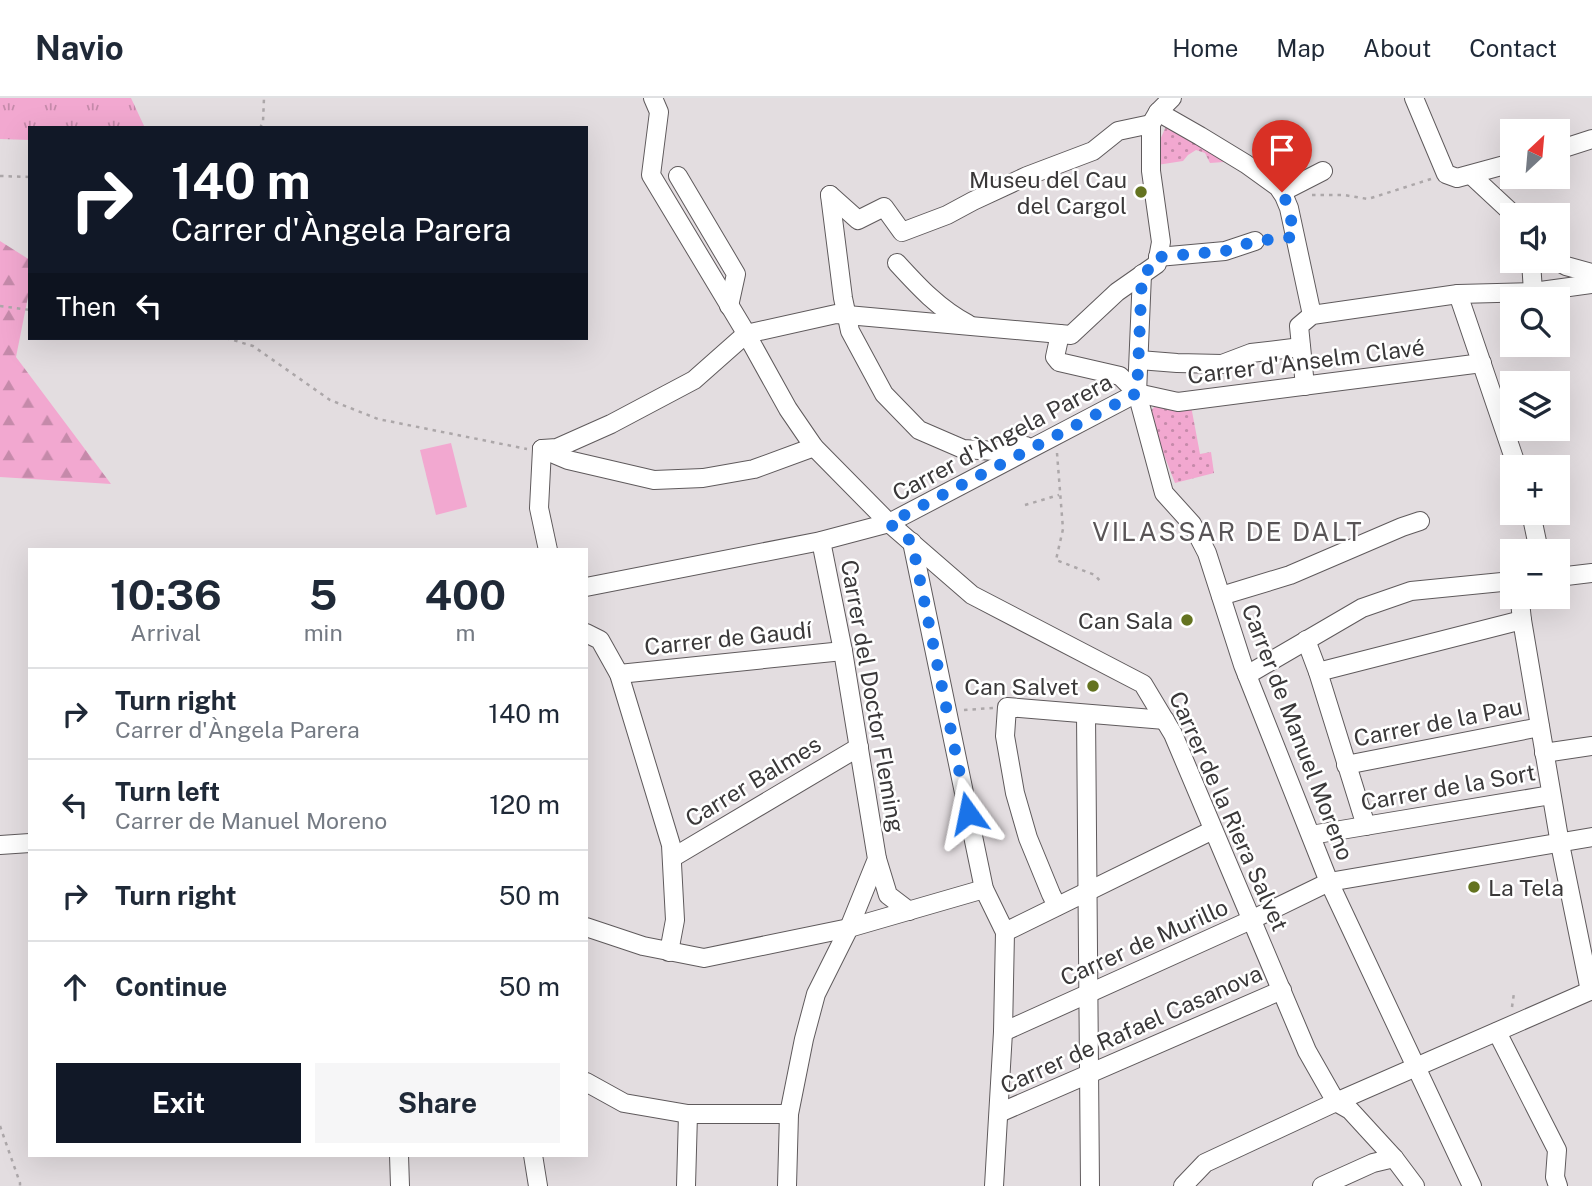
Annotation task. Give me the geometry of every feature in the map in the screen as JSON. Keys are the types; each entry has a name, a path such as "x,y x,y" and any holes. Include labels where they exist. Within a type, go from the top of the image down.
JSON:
{"street":[{"name":"Carrer de la Riera Salvet","path":"653,98 659,112 651,175 788,408 814,447 889,523 972,595 1143,684 1173,734 1307,1051 1336,1102 1350,1110 1394,1158 1415,1186"},
{"path":"1048,440 996,451 963,449 919,430 884,394 850,331 830,195 858,220 884,207 902,232 947,215 1027,176 1093,151 1118,131 1172,98"},
{"path":"1413,98 1446,174 1457,178 1500,167"},
{"path":"1153,111 1200,136 1278,187 1289,208 1312,316"},
{"path":"542,449 557,448 611,424 694,380 746,334 836,314 1071,335 1117,292 1142,279 1157,264 1159,250 1151,171 1153,111"},
{"path":"1570,145 1592,139"},
{"path":"1283,194 1323,171"},
{"path":"1471,175 1501,203"},
{"path":"678,176 736,275 729,306"},
{"path":"1159,250 1225,251 1255,241"},
{"path":"897,263 925,293 954,317 972,326"},
{"path":"1570,267 1592,273"},
{"name":"Carrer de Manuel Moreno","path":"1142,279 1137,393 1164,493 1192,524 1207,553 1247,675 1329,882 1472,1186"},
{"path":"1570,287 1592,284"},
{"path":"1305,386 1299,326 1312,316 1458,294 1500,293"},
{"path":"1458,294 1513,455"},
{"path":"1060,334 1055,357 1059,362 1120,376 1137,393"},
{"path":"1139,360 1222,365 1251,353 1301,347"},
{"name":"Carrer d'Anselm Clavé","path":"1137,393 1178,402 1482,363"},
{"name":"Carrer d'Àngela Parera","path":"588,587 821,541 889,523 1137,393"},
{"path":"542,449 568,460 654,480 703,478 754,469 814,447"},
{"path":"542,449 540,508 548,548"},
{"path":"1221,596 1290,575 1420,521"},
{"name":"Carrer del Doctor Fleming","path":"821,541 843,651 877,859 888,895 909,911"},
{"path":"912,542 984,889 1005,932 1003,1032 994,1186"},
{"path":"1570,576 1592,573"},
{"path":"1247,675 1362,608 1411,591 1500,582"},
{"path":"1183,1186 1205,1163 1336,1102 1591,991 1560,844 1521,609"},
{"path":"1318,672 1522,620"},
{"path":"588,634 600,640 619,674 671,845 675,920 668,952"},
{"path":"1306,640 1366,826"},
{"name":"Carrer de Gaudí","path":"619,674 843,651"},
{"path":"1057,906 1028,838 1015,793 1005,736 1007,707 1165,720"},
{"path":"1086,714 1090,1186"},
{"name":"Carrer de la Pau","path":"1346,765 1540,727"},
{"path":"1544,753 1592,746"},
{"name":"Carrer Balmes","path":"672,858 859,747"},
{"name":"Carrer de la Sort","path":"1311,835 1551,794"},
{"path":"1005,932 1213,830"},
{"name":"Carrer de Murillo","path":"1003,1032 1329,882 1592,837"},
{"path":"0,845 28,843"},
{"name":"Carrer del Doctor Fleming","path":"788,1186 789,1114 816,993 849,928 877,859"},
{"path":"588,928 643,946 704,958 849,928 984,889"},
{"name":"Carrer de Rafael Casanova","path":"999,1113 1282,990"},
{"path":"1497,1032 1557,1150 1555,1177 1559,1186"},
{"path":"588,1083 624,1102 688,1114 789,1114"},
{"path":"686,1186 688,1114"},
{"path":"399,1157 400,1186"},
{"path":"533,1157 538,1186"},
{"path":"1322,1186 1373,1163 1394,1158"}],"path":[{"path":"261,126 264,98"},
{"path":"1283,194 1344,195 1368,199 1446,174"},
{"path":"0,176 28,177"},
{"path":"0,306 28,310"},
{"path":"233,340 253,346 330,400 378,419 531,450 542,449"},
{"path":"1048,440 1063,530 1056,560 1095,575 1100,581"},
{"path":"1025,505 1059,495"},
{"path":"947,712 1007,707"},
{"path":"0,1126 20,1186"}],"green space":[{"path":"0,98 131,98 144,126 28,126 28,140 0,139"},
{"path":"1168,122 1224,155 1224,162 1210,163 1205,153 1196,150 1183,161 1157,165 1159,142"},
{"path":"0,241 28,259 28,297 16,357 111,484 0,477"},
{"path":"1156,405 1191,406 1200,454 1211,452 1214,473 1175,483 1148,414"},
{"path":"451,443 467,507 436,515 420,450"}],"place":[{"name":"Museu del Cau del Cargol","path":"1141,192"},
{"name":"Can Sala","path":"1187,620"},
{"name":"Can Salvet","path":"1093,686"},
{"name":"La Tela","path":"1474,887"}],"district":[{"name":"VILASSAR DE DALT","path":"1228,531"}],"route":[{"path":"968,813 912,542 889,523 1137,393 1142,274 1157,264 1158,257 1225,251 1255,241 1294,237 1289,208 1282,192"}]}
